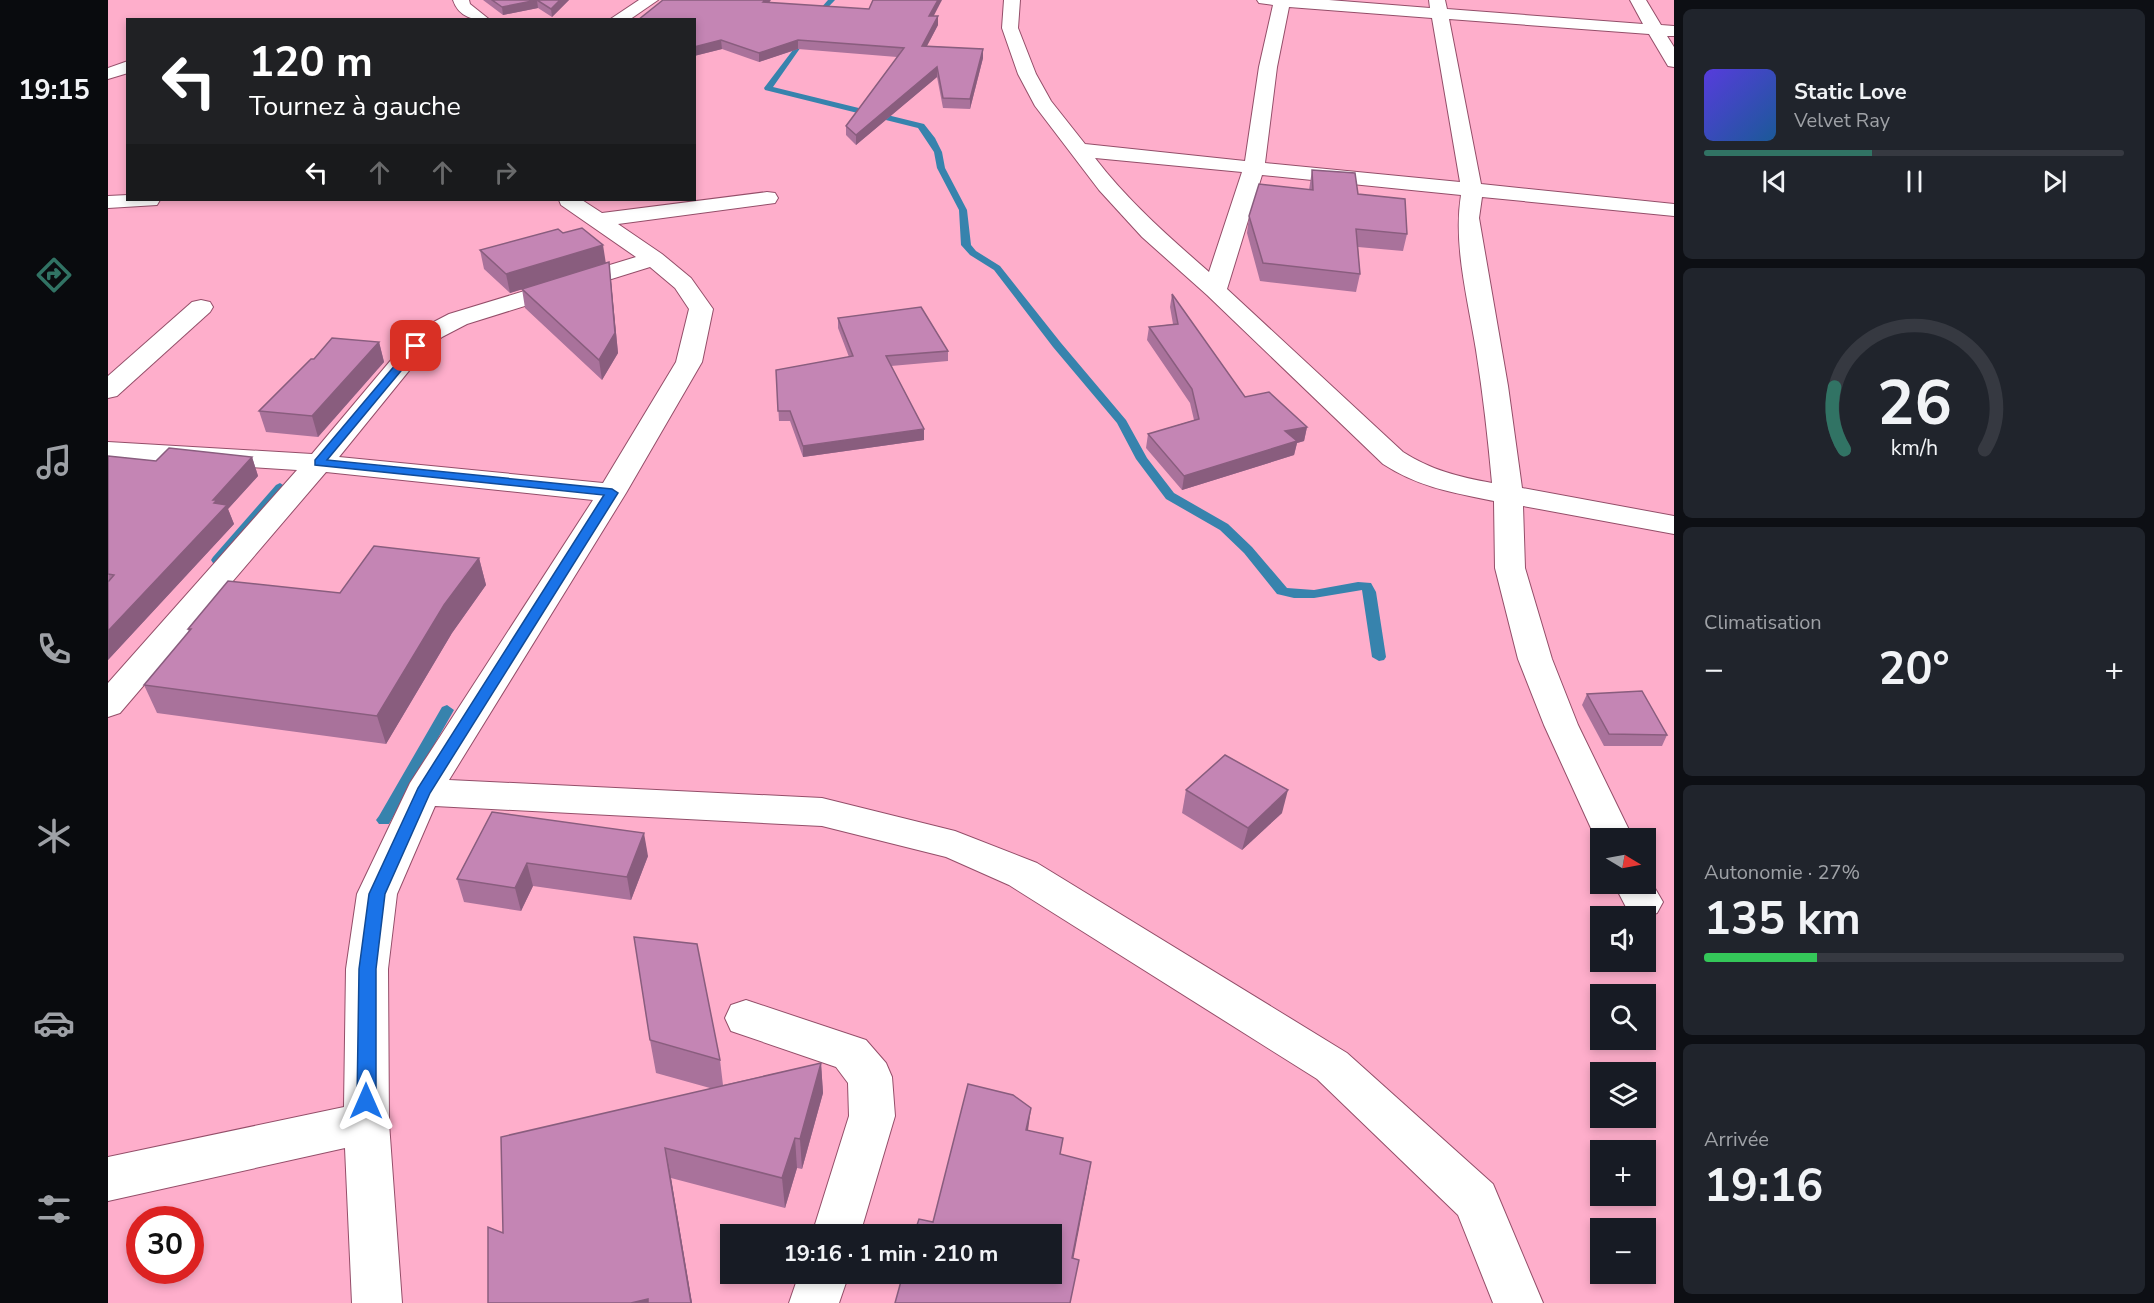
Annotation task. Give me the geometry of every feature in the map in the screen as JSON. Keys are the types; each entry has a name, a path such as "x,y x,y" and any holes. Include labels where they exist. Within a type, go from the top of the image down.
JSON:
{"street":[{"path":"461,0 463,6 479,18"},
{"path":"620,18 650,0"},
{"path":"1012,0 1010,28 1027,74 1042,102 1106,186 1150,232 1393,458 1413,471 1445,483 1674,525"},
{"path":"1215,290 1254,167 1276,0 1437,7 1665,31"},
{"path":"1638,0 1665,31 1674,62"},
{"path":"1437,7 1472,191 1468,218 1473,260 1496,386 1508,495 1510,568 1534,659 1561,725 1609,828"},
{"path":"108,74 126,67"},
{"path":"1080,150 1674,210"},
{"path":"598,220 767,198"},
{"path":"108,202 128,201"},
{"path":"377,1303 366,1123 367,969 377,894 423,792 612,493 689,362 701,309 683,283 654,259 570,201"},
{"path":"108,705 319,463 416,346 434,332 458,319 654,259"},
{"path":"108,390 201,307"},
{"path":"108,450 319,463 612,493"},
{"path":"423,792 822,812 955,845 1023,874 1332,1066 1476,1200 1518,1303"},
{"path":"746,1018 851,1053 870,1077 872,1116 839,1224"},
{"path":"108,1179 366,1123"},
{"path":"814,1303 821,1284"}],"building":[{"path":"492,0 537,0 502,7"},
{"path":"537,0 560,0 551,9"},
{"path":"663,0 765,0 763,2 869,9 873,0 938,0 929,16 938,16 922,46 983,49 970,99 943,98 937,67 856,135 846,126 904,48 798,40 759,53 721,40 696,46 696,18 640,18"},
{"path":"1312,170 1355,173 1358,194 1405,199 1407,234 1356,229 1360,274 1263,263 1249,216 1259,184 1313,190"},
{"path":"582,228 603,245 506,274 480,250 558,229 563,233"},
{"path":"609,262 615,333 599,360 522,289"},
{"path":"1172,294 1245,397 1269,392 1307,427 1285,431 1297,441 1184,476 1148,434 1199,419 1192,389 1149,327 1178,324"},
{"path":"921,307 948,351 886,356 924,429 803,446 790,411 778,411 776,370 853,356 838,318"},
{"path":"332,338 379,342 312,416 259,411 311,359 314,359"},
{"path":"169,448 252,457 213,500 217,500 214,503 227,505 108,631 108,582 114,575 108,574 108,456 156,461"},
{"path":"374,546 479,558 444,605 377,716 144,685 228,581 340,593"},
{"path":"1642,691 1667,735 1609,734 1587,694"},
{"path":"1225,755 1288,790 1248,828 1186,790"},
{"path":"492,812 644,833 627,877 527,863 515,888 457,879"},
{"path":"634,937 697,944 720,1060 650,1040"},
{"path":"821,1063 800,1139 795,1138 782,1178 665,1148 691,1303 648,1303 648,1299 631,1303 488,1303 488,1227 503,1233 501,1137"},
{"path":"968,1084 1013,1095 1031,1108 1026,1130 1063,1138 1060,1154 1091,1162 1072,1258 1079,1260 1070,1303 895,1303 900,1284 1062,1284 1062,1224 917,1224 919,1219 933,1222"}],"waterway":[{"path":"815,18 832,0"},
{"path":"809,37 801,43 768,88 921,126 931,138 938,152 941,168 963,210 966,245 973,253 997,268 1057,345 1122,422 1142,459 1170,496 1224,527 1248,550 1282,591 1294,594 1314,594 1366,586 1370,592 1379,657"},
{"path":"217,560 280,487"},
{"path":"384,820 447,710"}],"route":[{"path":"366,1101 367,969 377,894 423,792 612,493 319,463 416,346"}]}
